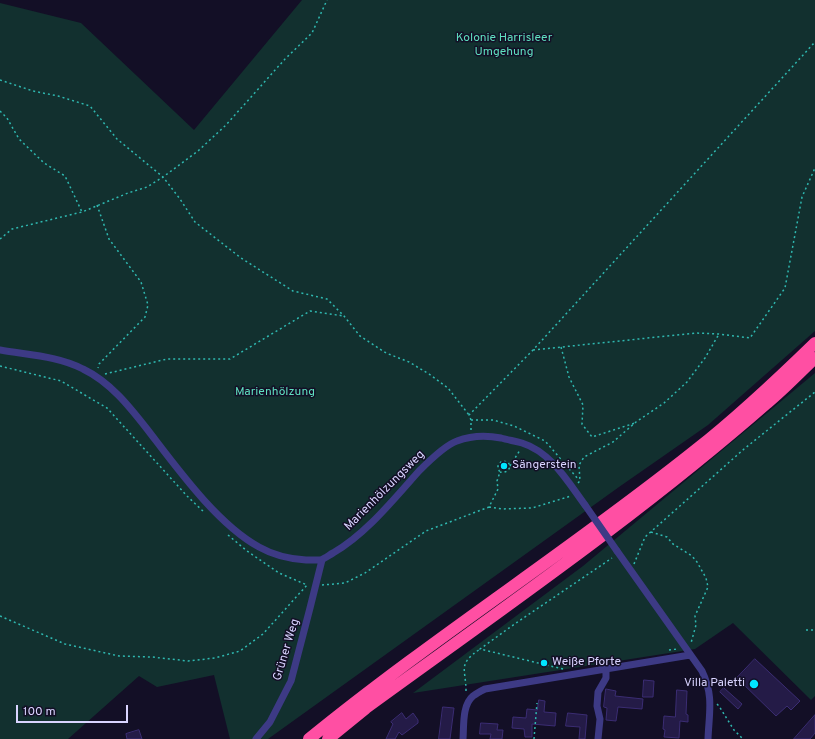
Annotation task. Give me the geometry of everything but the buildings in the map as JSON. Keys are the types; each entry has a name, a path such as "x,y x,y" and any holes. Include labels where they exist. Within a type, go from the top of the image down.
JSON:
{"highway":[{"path":"309,739 359,698 608,517 698,449 762,394 815,343"},
{"path":"328,739 366,708 608,531 696,463 768,402 815,358"}],"street":[{"path":"0,350 57,360 84,369 95,376 130,406 184,475 211,507 234,530 248,541 275,554 307,560 322,560"},
{"name":"Marienhölzungsweg","path":"322,560 358,536 431,459 455,441 471,437 491,436 524,443 540,452 553,464 575,491 702,671 708,684 710,699 708,739"},
{"name":"Grüner Weg","path":"256,739 270,722 291,681 322,560"},
{"path":"463,739 465,711 468,703 472,697 484,689 690,655"},
{"path":"598,739 600,719 597,706 598,692 606,678 606,669"}],"path":[{"path":"0,239 12,229 82,212 128,192 147,187 163,177 198,151 226,125 285,58 312,33 327,0"},
{"path":"469,415 533,350 815,42"},
{"path":"0,80 32,91 58,96 90,106 117,139 163,177 196,222 241,258 293,291 327,299 344,316 360,336 386,353 409,362 448,388 469,415 471,420 471,437"},
{"path":"0,111 7,118 19,139 44,163 65,176 82,212"},
{"path":"533,350 696,333 750,338 785,288 802,197 815,168"},
{"path":"95,376 99,364 145,317 148,305 141,282 109,239 97,205"},
{"path":"95,376 167,359 230,359 310,311 344,316"},
{"path":"226,533 246,551 279,573 307,585 316,586 329,583 345,583 365,573 426,531 489,507 502,510 532,508 569,498 575,491 580,481 579,465 584,457 613,442 636,422 664,403 687,382 705,358 719,334"},
{"path":"561,347 569,377 583,405 582,424 592,437 636,422"},
{"path":"0,366 61,381 107,408 187,496 210,517"},
{"path":"631,571 645,537 744,449 815,392"},
{"path":"500,472 507,471 524,443"},
{"path":"489,507 498,489 497,481 500,472 498,465 502,461 508,462 510,466"},
{"path":"651,532 667,537 673,544 692,556 706,578 708,587 695,616 696,625 690,643"},
{"path":"466,691 464,667 470,656 618,552"},
{"path":"0,616 65,644 119,656 152,657 188,661 215,658 240,651 263,634 307,585"},
{"path":"806,630 815,630"},
{"path":"480,649 551,665 563,669 569,674"},
{"path":"710,699 719,706 734,730 743,739"},
{"path":"534,739 537,703"}],"green space":[{"name":"Marienhölzung","path":"302,0 815,0 815,331 708,425 619,487 268,739 230,739 214,675 157,687 139,676 68,739 0,739 0,3 81,23 194,130"},
{"path":"815,373 815,696 811,700 733,623 695,649 413,693 583,566"}],"place":[{"name":"Sängerstein","path":"504,466"},
{"name":"Weiße Pforte","path":"544,663"},
{"name":"Villa Paletti","path":"754,684"}],"park label":[{"name":"Kolonie Harrisleer Umgehung","path":"504,46"}]}
